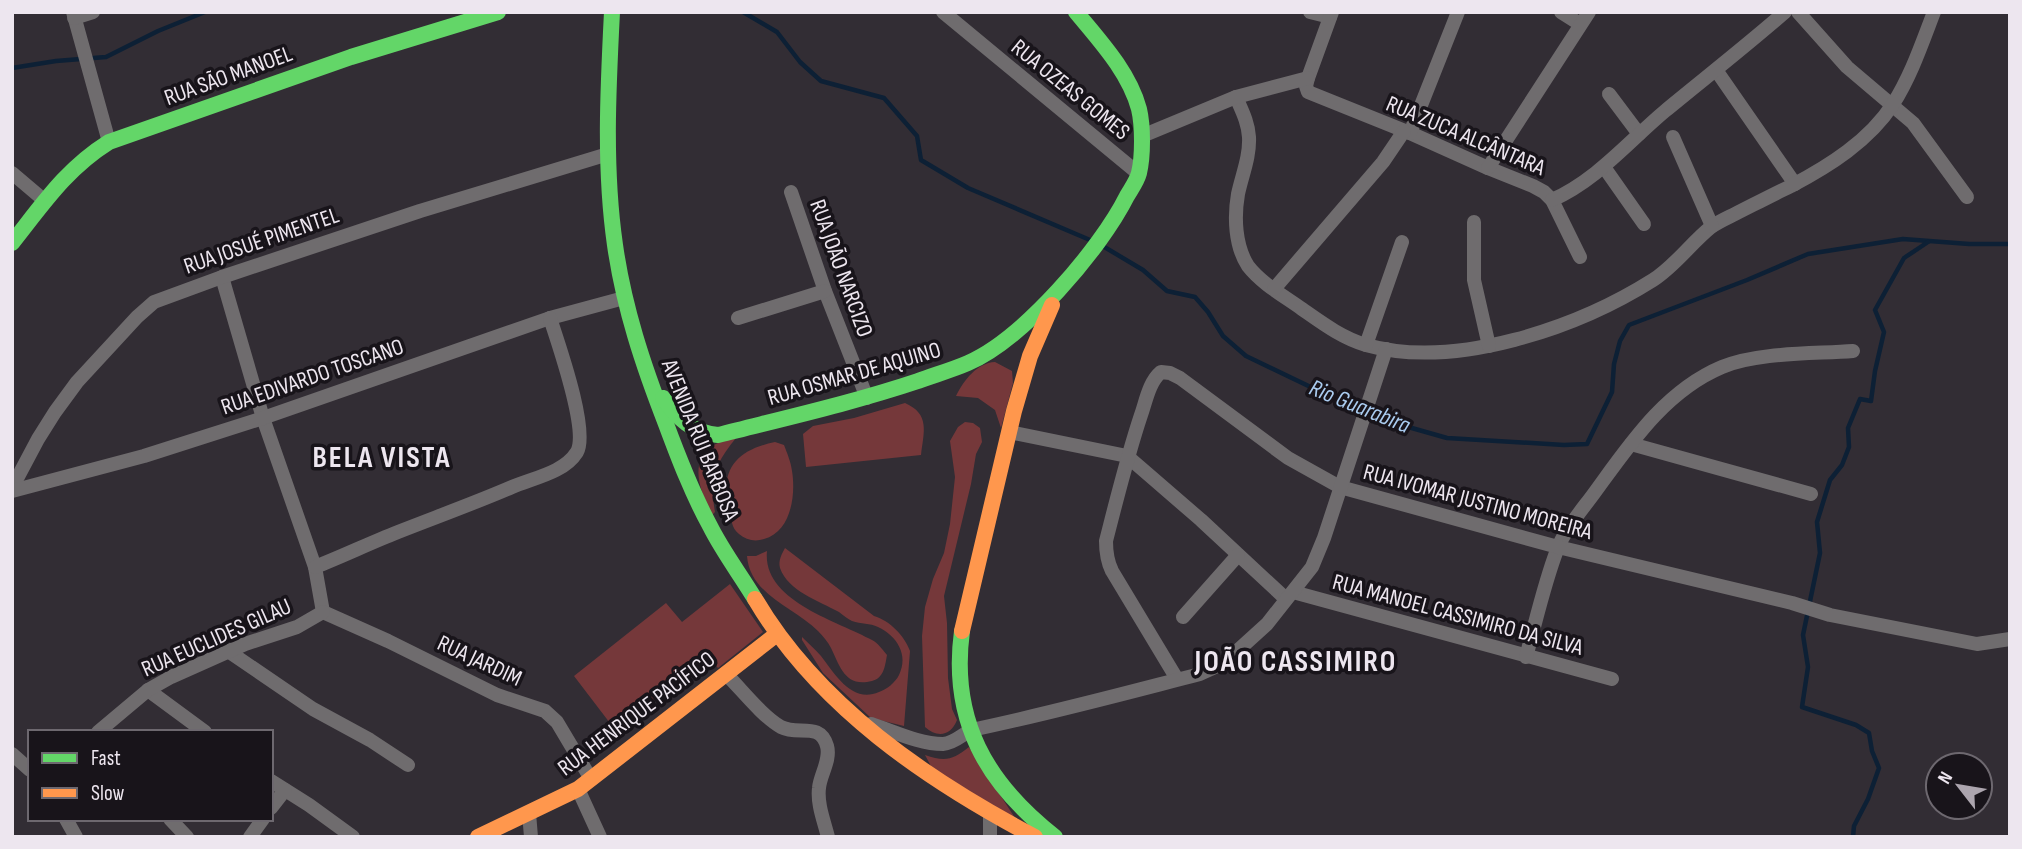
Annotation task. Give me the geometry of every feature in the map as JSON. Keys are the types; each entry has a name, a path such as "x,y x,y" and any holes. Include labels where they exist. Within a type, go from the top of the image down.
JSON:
{"main road":[{"name":"RUA SÃO MANOEL","path":"12,243 68,173 88,155 109,142 315,68 498,12"},
{"name":"AVENIDA RUI BARBOSA","path":"612,12 608,155 613,232 624,298 650,379 689,484 705,518 777,634 828,691 877,737 926,773 1013,827 1035,837"},
{"name":"RUA OSMAR DE AQUINO","path":"1055,837 1032,819 1006,790 976,745 960,689 959,659 967,608 1009,432 1012,358 1025,324 1081,265 1106,232 1139,174 1142,136 1139,109 1124,74 1076,12"},
{"name":"RUA OSMAR DE AQUINO","path":"650,379 680,419 706,435 718,435 867,398 969,363 1012,358 1041,328 1066,282"},
{"name":"RUA HENRIQUE PACÍFICO","path":"478,837 578,789 777,634"}],"street":[{"path":"93,12 73,15 109,142"},
{"name":"RUA OZEAS GOMES","path":"943,12 1139,174"},
{"path":"1142,136 1236,97 1307,82 1331,14 1310,12"},
{"path":"1274,289 1348,205 1407,132 1458,12"},
{"path":"1488,168 1584,18 1561,12"},
{"path":"1552,200 1581,185 1604,167 1663,112 1786,12"},
{"path":"1798,12 1847,67 1913,123 1968,197"},
{"path":"1236,97 1247,121 1249,139 1236,226 1239,244 1247,264 1260,279 1348,338 1386,349 1449,351 1489,346 1532,336 1571,322 1620,299 1671,267 1712,226 1845,155 1893,105 1934,12"},
{"path":"1716,70 1795,184"},
{"name":"RUA ZUCA ALCÂNTARA","path":"1307,82 1308,92 1315,96 1407,132 1544,192 1552,200 1580,257"},
{"path":"1609,94 1639,134"},
{"path":"1673,137 1712,226"},
{"name":"RUA JOSUÉ PIMENTEL","path":"12,489 55,412 78,382 154,302 420,211 608,155"},
{"path":"1604,167 1644,225"},
{"path":"12,173 46,201"},
{"name":"RUA JOÃO NARCIZO","path":"791,191 825,291 867,398"},
{"path":"1474,222 1474,280 1489,346"},
{"path":"1366,345 1402,242"},
{"path":"222,277 263,418 315,567 323,612"},
{"path":"738,317 825,291"},
{"name":"RUA EDIVARDO TOSCANO","path":"12,489 145,456 550,318 624,298"},
{"path":"315,567 563,466 577,451 581,432 550,318"},
{"path":"860,720 917,739 944,744 957,740 971,730 1200,674 1224,663 1267,624 1312,567 1386,349"},
{"path":"1526,657 1558,547 1579,513 1654,415 1700,378 1723,366 1766,357 1853,351"},
{"name":"RUA IVOMAR JUSTINO MOREIRA","path":"1127,456 1154,377 1161,372 1170,373 1288,458 1340,487 1558,547 1792,603 1830,615 2010,649"},
{"path":"1009,432 1127,456 1238,555 1289,595"},
{"path":"1631,444 1811,494"},
{"path":"1127,456 1106,541 1108,561 1177,679"},
{"path":"1183,617 1238,555"},
{"name":"RUA MANOEL CASSIMIRO DA SILVA","path":"1289,595 1612,679"},
{"name":"RUA EUCLIDES GILAU","path":"99,730 148,690 171,677 228,651 297,626 323,612"},
{"name":"RUA JARDIM","path":"323,612 497,695 545,711 557,722 592,779"},
{"path":"1977,644 2010,639"},
{"path":"228,651 313,709 370,740 408,765"},
{"path":"726,674 782,727 791,730 811,729 823,738 828,754 818,797 828,837"},
{"path":"148,690 202,730"},
{"path":"12,754 28,768"},
{"path":"273,782 352,837"},
{"path":"578,789 600,837"},
{"path":"273,805 285,790"},
{"path":"530,813 530,837"},
{"path":"990,813 990,837"},
{"path":"67,821 76,837"},
{"path":"172,821 187,837"},
{"path":"250,837 262,821"}],"shaded area":[{"path":"995,362 1012,371 1013,383 1001,428 995,410 978,398 956,396 972,373 982,365"},
{"path":"905,403 918,412 924,424 921,455 806,467 803,434 813,426 854,418"},
{"path":"965,422 980,428 982,442 976,454 944,596 948,678 952,709 957,720 951,729 939,734 925,727 922,636 925,607 944,553 950,524 955,477 950,441 958,427"},
{"path":"736,438 715,472 715,512 712,515 699,478 701,460 714,445"},
{"path":"775,442 784,445 789,458 793,481 790,511 786,521 773,535 761,540 751,540 736,532 733,526 726,484 729,473 741,456 750,450"},
{"path":"785,548 874,616 891,625 904,639 910,651 904,726 871,718 823,673 802,637 845,685 852,691 869,695 888,687 899,675 903,660 896,641 878,627 852,621 797,589 780,568"},
{"path":"767,551 769,568 777,583 789,596 880,646 887,655 879,677 863,682 850,678 820,633 764,591 750,569 747,556 756,556"},
{"path":"730,584 763,632 718,668 708,657 616,731 574,676 666,603 682,622"},
{"path":"969,747 1017,821 933,770 925,755 938,759 948,758"}],"waterway":[{"name":"Rio Guarabira","path":"12,68 106,57 158,31 205,12"},
{"name":"Rio Guarabira","path":"743,12 777,32 800,62 821,81 884,98 917,136 921,160 968,188 1090,240"},
{"name":"Rio Guarabira","path":"1101,245 1143,270 1167,291 1195,297 1223,336 1246,356 1373,417 1447,438 1564,445 1587,444 1612,392 1614,364 1620,341 1629,325 1808,254 1903,239 2010,244"},
{"path":"1853,837 1854,826 1868,799 1879,768 1869,733 1856,725 1802,707 1808,667 1803,635 1820,553 1817,522 1830,480 1842,465 1849,447 1848,428 1860,399 1871,401 1884,332 1875,310 1904,258 1928,242"}],"traffic: fast":[{"path":"12,243 68,176 109,142 351,57 498,12"},
{"path":"612,12 608,100 609,187 615,245 629,314 642,358 697,501 715,536 755,599"},
{"path":"663,398 674,412 693,428 718,435 868,396 956,368 990,351 1035,314 1058,291 1098,242 1135,182 1140,166 1141,124 1134,95 1113,57 1076,12"},
{"path":"962,631 962,693 968,721 978,747 992,772 1010,795 1055,837"}],"traffic: slow":[{"path":"962,631 1014,411 1030,356 1052,305"},
{"path":"755,599 781,638 810,673 878,737 955,791 1035,837"},
{"path":"478,837 578,789 777,634"}],"district":[{"name":"BELA VISTA","path":"382,457"},
{"name":"JOÃO CASSIMIRO","path":"1296,661"}]}
